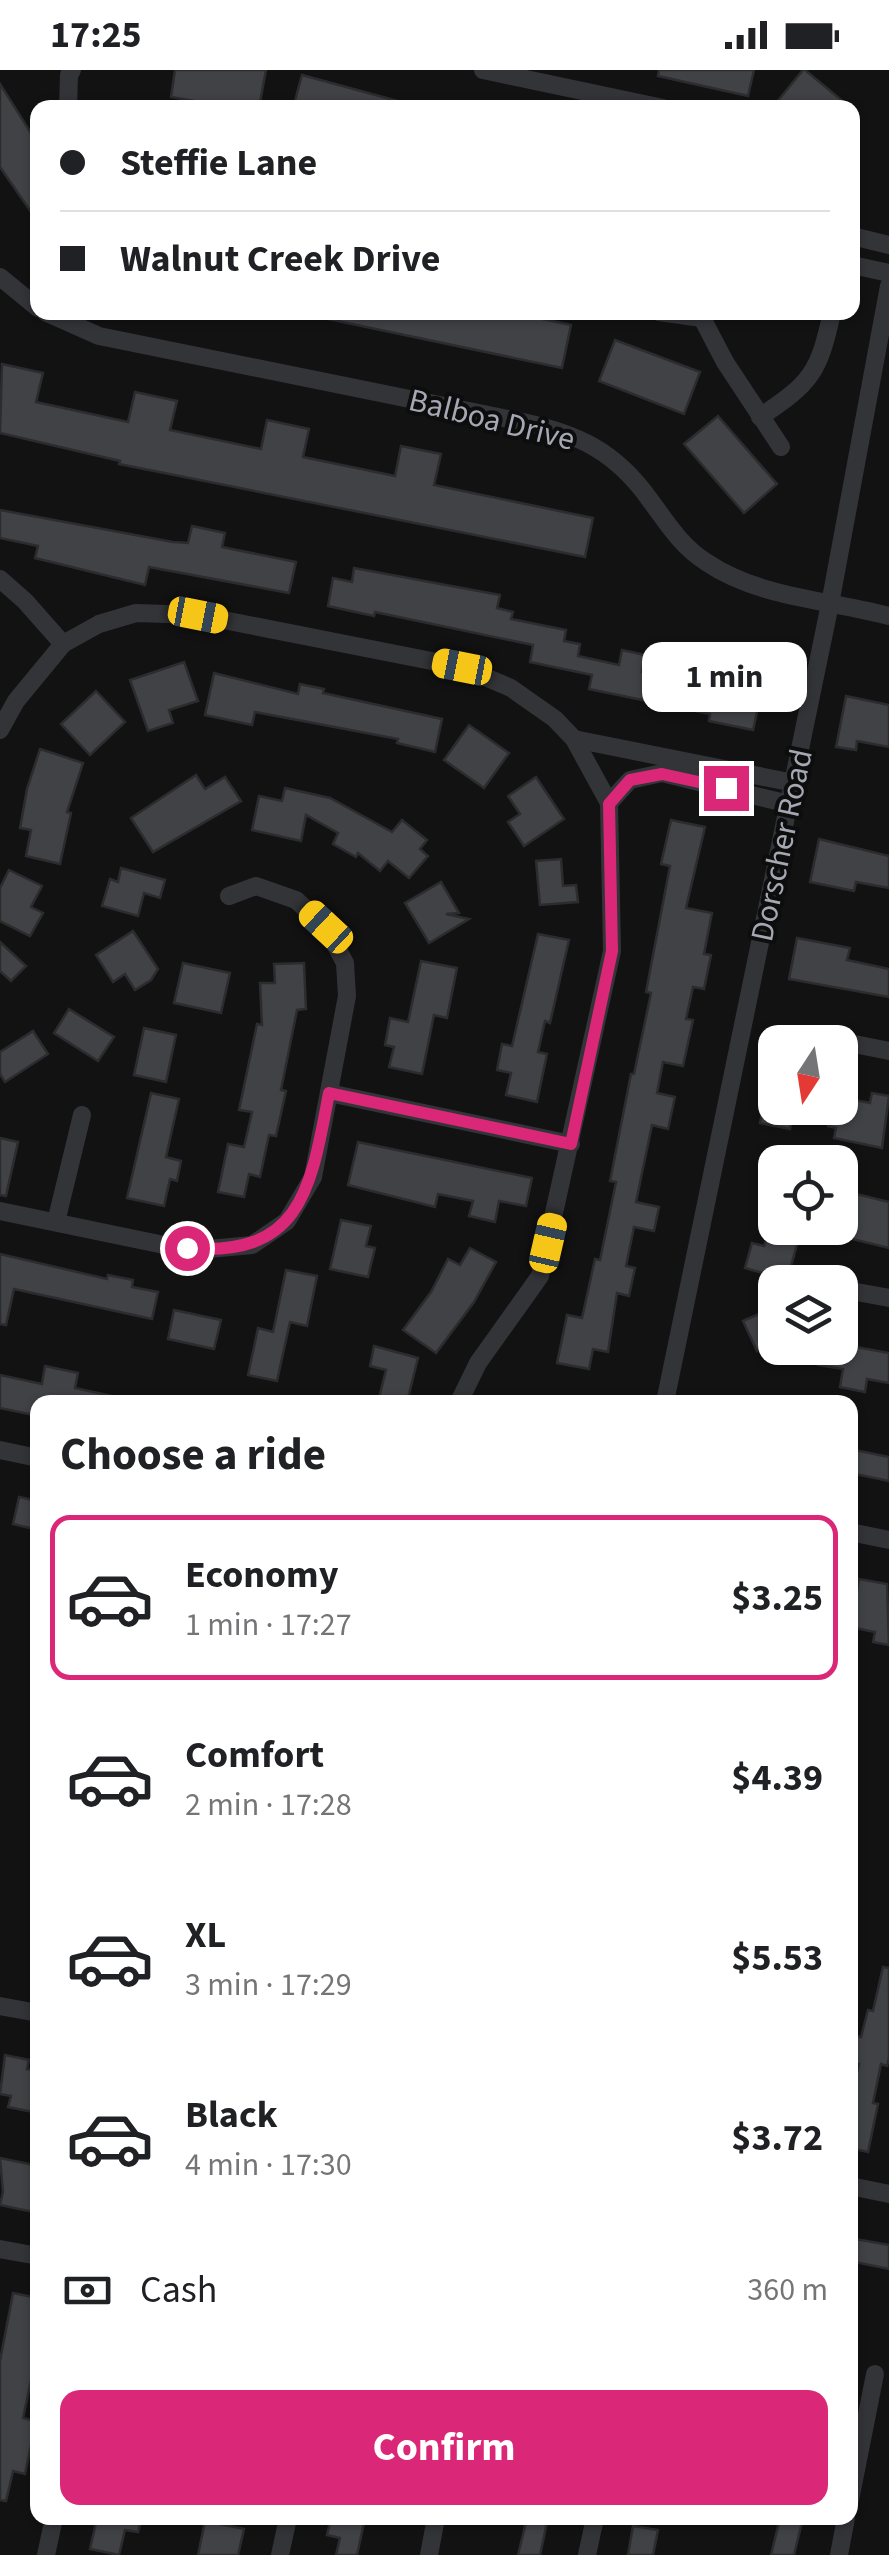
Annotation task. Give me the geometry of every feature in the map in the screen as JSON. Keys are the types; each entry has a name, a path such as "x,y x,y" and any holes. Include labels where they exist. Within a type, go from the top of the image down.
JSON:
{"street":[{"path":"68,100 72,70"},
{"path":"483,70 625,100"},
{"path":"860,238 889,244"},
{"path":"860,267 889,272"},
{"path":"0,277 30,301"},
{"name":"Dorscher Road","path":"666,1395 830,604 889,286"},
{"name":"Balboa Drive","path":"63,320 99,336 523,422 582,438 628,473 685,546 706,563 766,589 889,616"},
{"path":"706,320 725,362 780,447"},
{"path":"760,417 809,381 822,355 830,320"},
{"path":"0,580 25,601 62,644"},
{"path":"0,730 16,700 62,644 99,624 136,613 198,615 462,667 511,688 555,718 574,739 609,804 612,951 540,1276 478,1362 462,1395"},
{"path":"574,739 794,782"},
{"path":"609,804 630,780 662,774 789,804"},
{"path":"0,1211 164,1245 210,1250 252,1245 287,1221 313,1177 347,996 345,963 326,927 296,900 256,886 229,896"},
{"path":"858,1045 889,1051"},
{"path":"329,1093 571,1144"},
{"path":"56,1222 82,1115"},
{"path":"858,1292 889,1298"},
{"path":"0,1450 30,1456"},
{"path":"858,1534 889,1540"},
{"path":"0,2006 30,2012"},
{"path":"858,2188 889,2194"},
{"path":"0,2249 30,2255"},
{"path":"858,2460 875,2374"},
{"path":"46,2555 52,2525"},
{"path":"280,2555 286,2525"},
{"path":"429,2555 435,2525"},
{"path":"587,2555 593,2525"},
{"path":"839,2555 845,2525"}],"building":[{"path":"175,70 266,70 260,100 171,97"},
{"path":"659,70 754,70 748,96 658,76"},
{"path":"805,70 841,100 779,100"},
{"path":"302,75 394,100 295,100"},
{"path":"0,84 30,131 30,210 0,167"},
{"path":"333,320 548,320 571,325 562,368"},
{"path":"615,340 700,372 684,414 599,381"},
{"path":"2,364 43,373 36,402 128,422 135,392 177,401 170,430 261,449 267,420 309,429 303,457 395,476 401,446 441,454 434,485 593,518 585,557 119,464 120,461 0,433"},
{"path":"718,416 777,484 744,513 684,444"},
{"path":"0,510 173,542 188,543 192,526 225,533 222,547 296,562 289,593 149,567 145,585 35,558 38,546 0,538"},
{"path":"354,568 500,595 497,608 513,612 511,619 566,630 564,641 580,644 578,656 619,665 622,650 645,655 642,672 678,680 681,667 706,672 704,677 746,686 743,699 759,703 753,730 709,721 710,714 589,689 592,675 530,662 533,645 328,606 333,578 352,582"},
{"path":"184,662 198,701 169,710 173,723 148,731 130,680"},
{"path":"214,673 298,694 300,684 324,689 323,693 442,719 435,752 397,743 398,739 255,712 252,725 205,715"},
{"path":"96,691 125,722 90,755 61,724"},
{"path":"846,696 889,705 889,747 857,741 856,750 836,747"},
{"path":"469,725 509,753 484,788 444,760"},
{"path":"40,749 83,763 67,812 71,813 60,864 26,856 31,830 20,828"},
{"path":"196,775 205,789 225,777 241,801 153,852 131,818"},
{"path":"536,777 564,819 524,846 508,822 520,814 508,796"},
{"path":"285,788 330,798 392,832 402,820 427,840 420,849 428,856 409,878 388,861 380,871 358,853 356,857 333,844 338,833 306,815 301,841 252,830 259,796 282,801"},
{"path":"671,820 705,827 686,908 712,913 704,954 711,955 704,989 693,987 686,1019 693,1020 683,1066 663,1062 657,1093 675,1097 668,1129 652,1125 636,1202 659,1207 654,1231 634,1227 626,1266 635,1268 629,1296 617,1293 608,1352 593,1349 589,1369 557,1363 567,1315 582,1318 595,1259 600,1260 616,1182 610,1181 651,993 646,992 670,866 661,864"},
{"path":"819,839 889,856 889,888 856,882 854,891 810,882"},
{"path":"561,859 563,886 576,885 578,902 540,905 536,861"},
{"path":"121,868 165,880 160,898 144,893 138,916 102,906 110,879 118,882"},
{"path":"9,870 42,886 31,907 43,913 30,936 0,921 0,888"},
{"path":"441,882 459,913 446,914 469,919 429,943 405,903"},
{"path":"133,931 158,969 151,980 135,990 125,974 113,982 96,955"},
{"path":"538,934 569,940 550,1023 545,1021 538,1052 547,1054 537,1102 506,1095 511,1073 497,1070 502,1044 512,1046"},
{"path":"797,938 850,948 847,960 889,969 889,997 789,979"},
{"path":"0,942 26,966 11,981 0,971"},
{"path":"421,961 457,968 447,1018 434,1015 422,1074 389,1067 394,1047 385,1045 390,1018 408,1022"},
{"path":"183,963 230,973 221,1013 174,1003"},
{"path":"304,963 306,1009 297,1010 276,1136 269,1135 260,1177 249,1174 244,1197 218,1192 228,1144 244,1147 252,1112 239,1110 257,1024 262,1025 260,983 275,983 274,964"},
{"path":"69,1009 114,1037 98,1061 54,1033"},
{"path":"144,1028 176,1035 166,1082 134,1075"},
{"path":"33,1031 48,1054 5,1082 0,1074 0,1052"},
{"path":"151,1093 179,1099 166,1157 181,1161 177,1181 170,1179 164,1206 127,1198"},
{"path":"872,1093 889,1096 882,1148 834,1138 836,1128 828,1125 858,1125 858,1101 870,1103"},
{"path":"0,1138 18,1142 6,1196 0,1195"},
{"path":"358,1142 532,1178 526,1206 499,1201 495,1222 469,1216 473,1201 438,1194 435,1207 348,1185"},
{"path":"858,1194 889,1202 889,1248 858,1240"},
{"path":"341,1220 371,1226 366,1246 375,1248 368,1277 330,1269"},
{"path":"752,1243 797,1245 791,1265 758,1265 758,1272 745,1268"},
{"path":"470,1248 496,1262 474,1302 436,1353 403,1330 431,1292 448,1259 460,1265"},
{"path":"0,1254 107,1279 108,1275 133,1280 132,1287 158,1292 152,1319 14,1289 6,1325 0,1324"},
{"path":"286,1270 317,1276 307,1326 290,1322 277,1381 248,1375 258,1328 273,1332"},
{"path":"174,1310 221,1320 214,1349 168,1339"},
{"path":"758,1314 758,1351 757,1351 743,1321"},
{"path":"374,1346 418,1358 409,1395 380,1395 386,1370 370,1366"},
{"path":"858,1347 889,1353 889,1383 867,1379 865,1392 840,1387 843,1369 818,1365 858,1365"},
{"path":"45,1366 78,1373 75,1388 107,1395 30,1395 30,1414 0,1408 0,1375 42,1384"},
{"path":"858,1451 889,1457 889,1481 858,1475"},
{"path":"19,1497 30,1499 30,1528 13,1524"},
{"path":"859,1579 887,1584 889,1645 873,1642 875,1632 858,1629"},
{"path":"883,1967 889,1968 889,2058 887,2066 881,2064 868,2152 858,2150 858,2036 861,2037 868,2010 873,2011"},
{"path":"5,2055 29,2060 30,2111 8,2107 11,2096 0,2094"},
{"path":"0,2158 30,2164 30,2211 0,2205"},
{"path":"858,2239 889,2245 889,2269 858,2263"},
{"path":"13,2293 30,2296 30,2385 23,2418 30,2420 30,2450 25,2474 13,2471 6,2501 0,2500 0,2361"},
{"path":"95,2525 140,2525 138,2532 125,2530 119,2555 90,2549"},
{"path":"204,2525 244,2529 238,2555 198,2555"},
{"path":"329,2525 363,2525 357,2555 336,2555 340,2538 327,2535"},
{"path":"525,2525 546,2525 540,2555 518,2555"},
{"path":"778,2525 801,2525 794,2555 771,2555"},
{"path":"633,2526 658,2530 653,2555 628,2555"}],"route":[{"path":"187,1248 210,1250 252,1245 287,1221 313,1177 329,1093 571,1144 612,951 609,804 630,780 662,774 726,788"}]}
